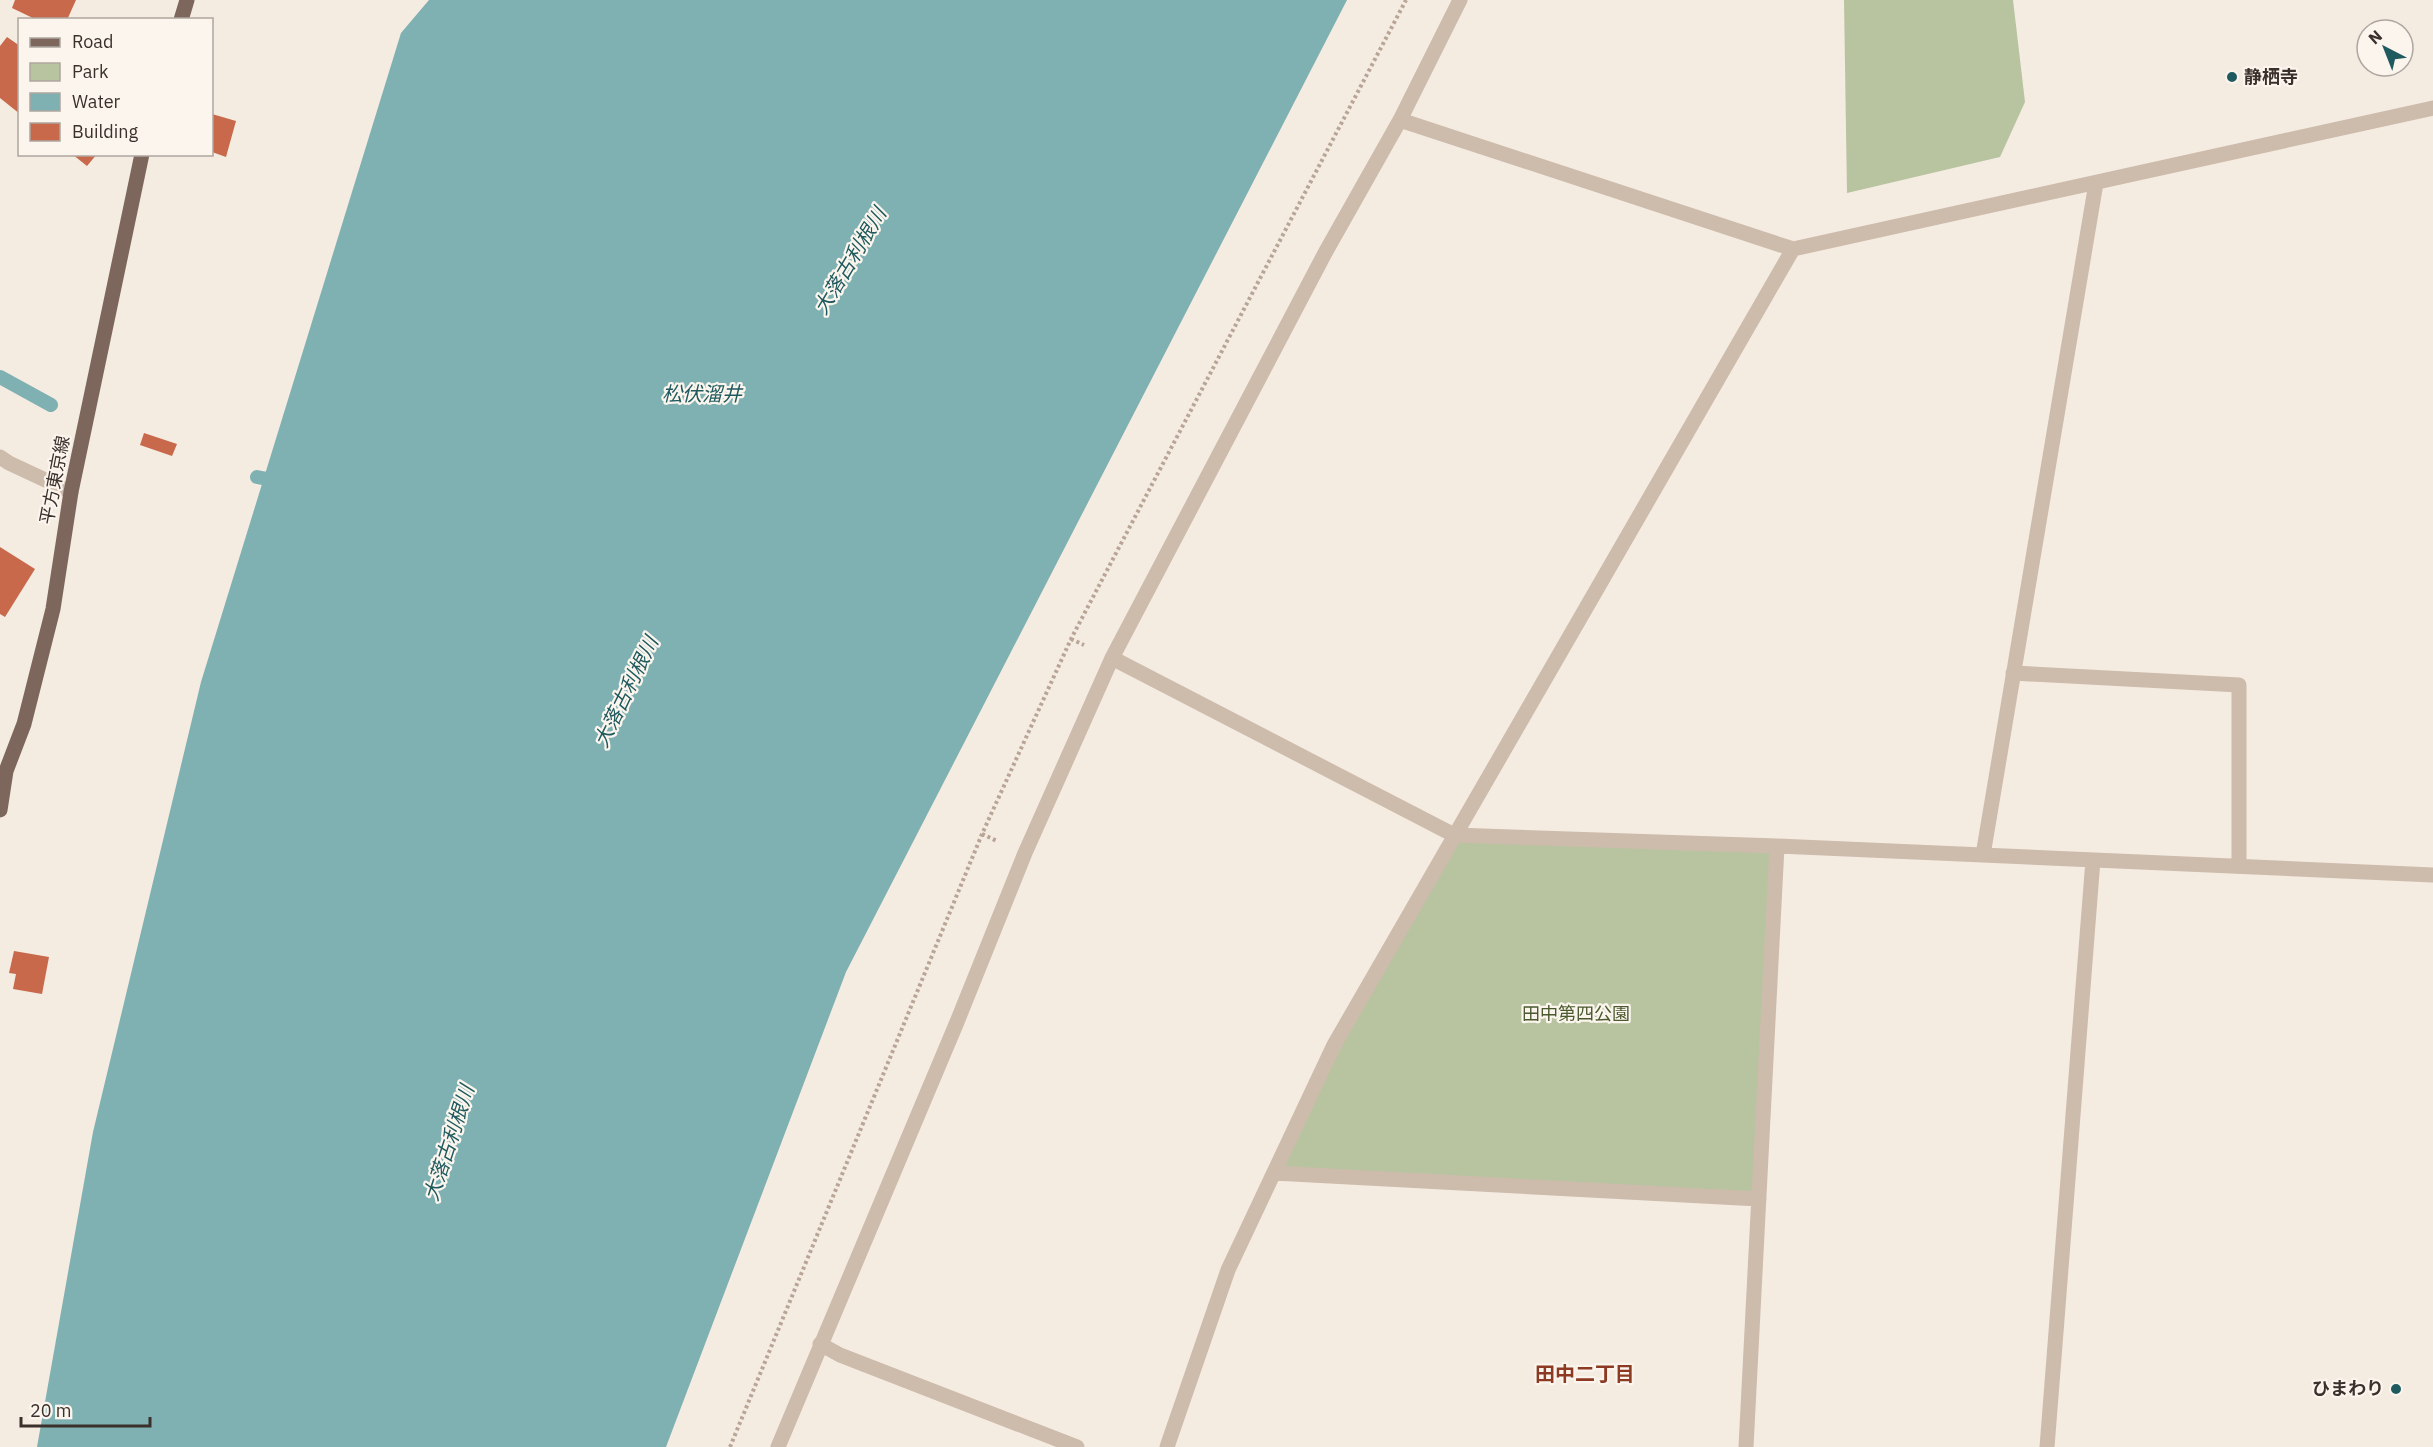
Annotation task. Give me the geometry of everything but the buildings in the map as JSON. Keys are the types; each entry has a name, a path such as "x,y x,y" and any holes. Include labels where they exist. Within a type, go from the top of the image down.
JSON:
{"main road":[{"path":"182,18 187,0"},
{"name":"平方東京線","path":"0,810 3,773 24,724 53,609 71,492 142,156"}],"street":[{"path":"778,1447 957,1022 1025,853 1112,658 1325,253 1400,120 1460,0"},
{"path":"1400,120 1792,249 2433,108"},
{"path":"1983,855 2096,183"},
{"path":"1167,1447 1228,1270 1334,1045 1792,249"},
{"path":"0,457 71,492"},
{"path":"1112,658 1454,835 1777,846 2433,875"},
{"path":"2013,673 2239,685 2239,866"},
{"path":"1746,1447 1777,846"},
{"path":"2047,1447 2094,860"},
{"path":"1274,1173 1759,1199"},
{"path":"820,1344 840,1355 1077,1447"}],"green space":[{"path":"1844,0 2013,0 2025,102 2000,157 1847,193"},
{"name":"田中第四公園","path":"1454,835 1777,846 1759,1199 1274,1173"}],"water":[{"name":"松伏溜井","path":"429,0 1347,0 846,972 666,1447 37,1447 93,1132 201,682 401,33"}],"waterway":[{"path":"0,377 51,405"},
{"path":"257,477 282,482"}],"place":[{"name":"静栖寺","path":"2232,77"},
{"name":"ひまわり","path":"2396,1389"}],"district":[{"name":"田中二丁目","path":"1585,1374"}],"water label":[{"name":"大落古利根川","path":"850,261"},
{"name":"大落古利根川","path":"626,692"},
{"name":"大落古利根川","path":"449,1143"}]}
